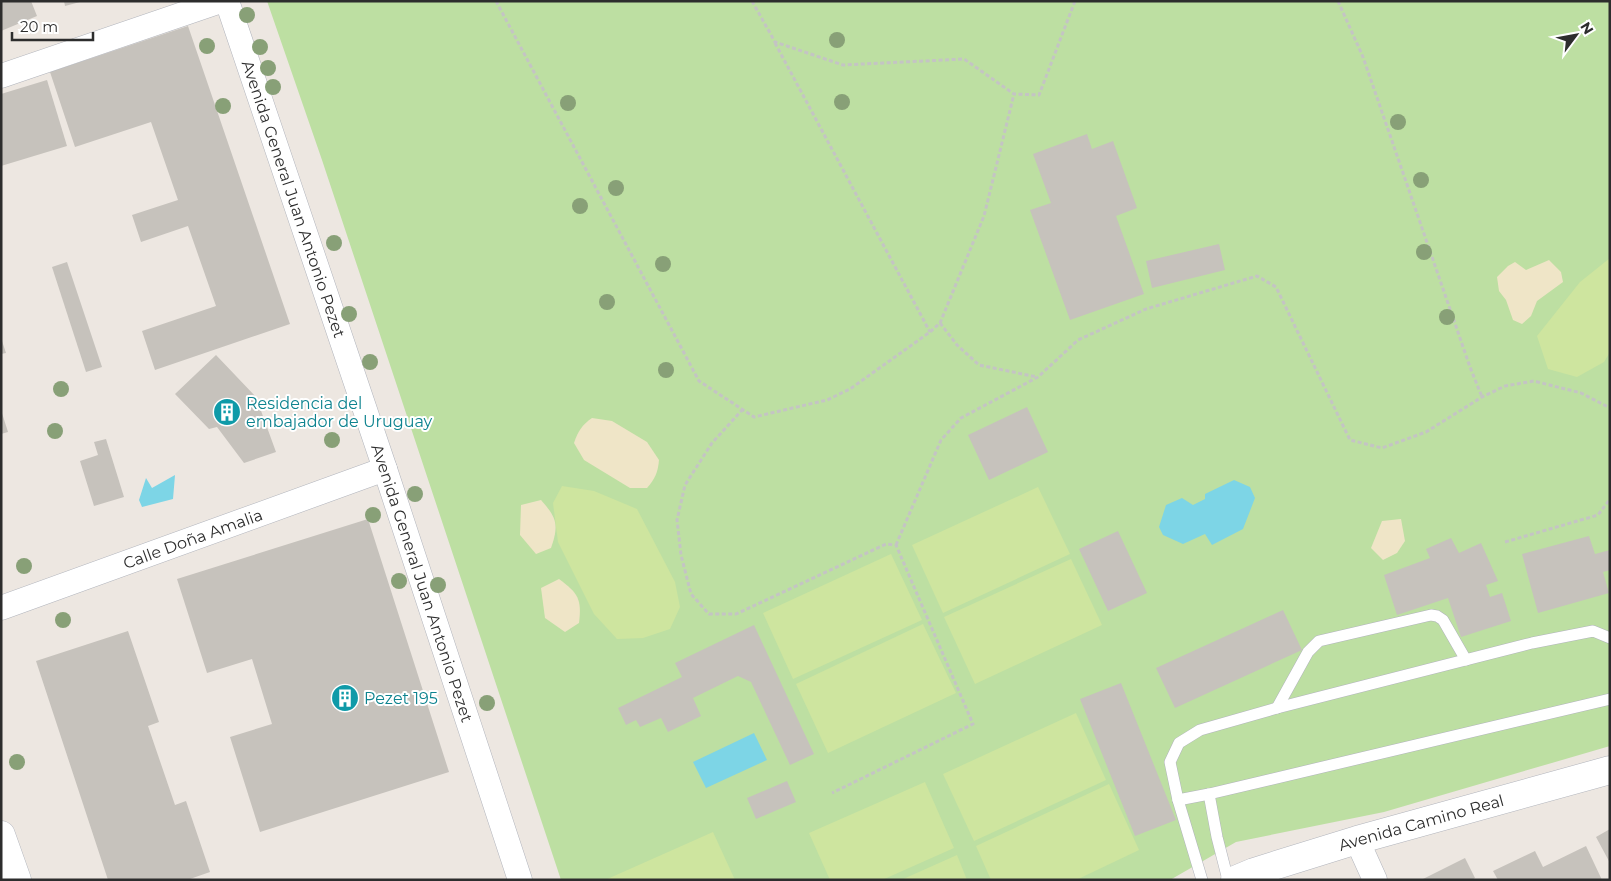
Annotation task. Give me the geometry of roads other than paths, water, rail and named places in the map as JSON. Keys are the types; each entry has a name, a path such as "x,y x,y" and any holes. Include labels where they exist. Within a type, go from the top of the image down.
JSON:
{"main road":[{"name":"Avenida Camino Real","path":"1235,880 1254,872 1357,840 1610,770"},
{"path":"1,835 14,879"}],"street":[{"path":"1,76 221,1"},
{"name":"Avenida General Juan Antonio Pezet","path":"228,1 520,880"},
{"name":"Calle Doña Amalia","path":"1,608 385,469"},
{"path":"1357,840 1375,880"}],"lane":[{"path":"1276,708 1308,652 1319,641 1431,615 1437,616 1442,620 1466,660"},
{"path":"1202,880 1178,800 1170,762 1179,743 1200,730 1276,708 1532,644 1593,631 1610,638"},
{"path":"1178,800 1610,699"},
{"path":"1209,794 1228,880"}],"water":[{"path":"175,475 173,499 142,507 139,500 146,478 152,488"},
{"path":"1234,480 1250,487 1255,498 1243,529 1212,545 1205,534 1183,544 1163,535 1159,527 1166,505 1182,498 1193,505 1205,499 1205,494"},
{"path":"754,733 767,760 706,788 693,762"}],"place":[{"name":"Residencia del embajador de Uruguay","path":"227,412"},
{"name":"Pezet 195","path":"345,698"}]}
